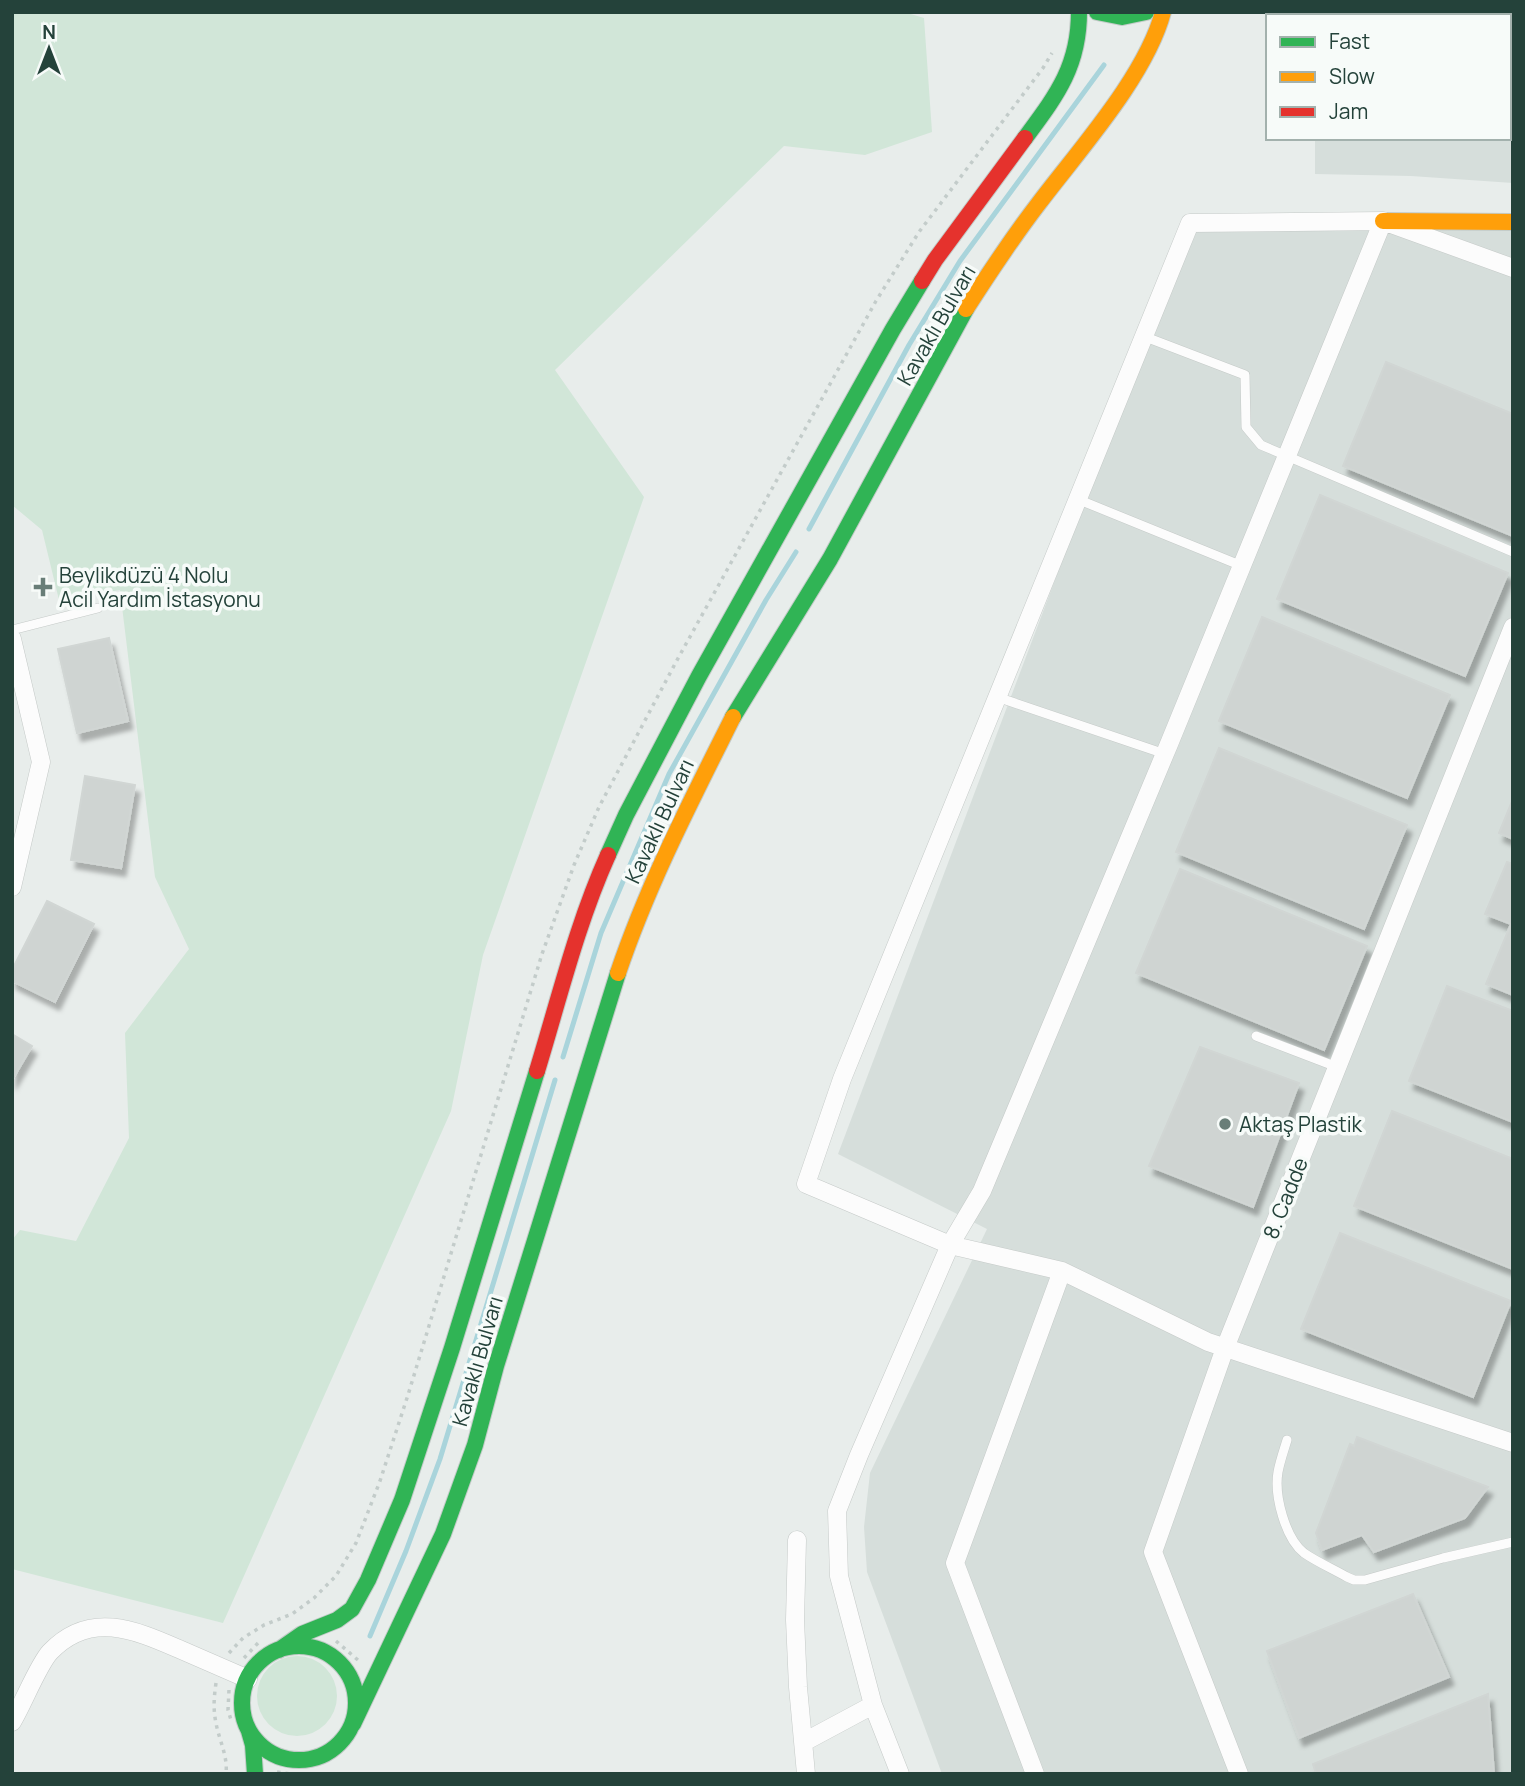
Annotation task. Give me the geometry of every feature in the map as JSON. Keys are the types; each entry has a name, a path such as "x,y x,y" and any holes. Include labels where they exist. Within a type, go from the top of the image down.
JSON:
{"main road":[{"name":"Kavaklı Bulvarı","path":"248,1679 262,1660 302,1634 337,1620 352,1609 368,1580 402,1500 456,1335 569,965 599,875 626,815 699,676 893,329 935,260 1056,96 1072,69 1080,33 1079,12"},
{"path":"1097,12 1114,18 1131,18 1146,12"},
{"name":"Kavaklı Bulvarı","path":"327,1772 353,1724 443,1534 475,1445 496,1366 610,998 636,920 671,842 735,712 830,559 966,308 1028,218 1112,108 1151,44 1163,12"},
{"path":"1383,221 1513,222"},
{"path":"279,1650 298,1646 317,1649 334,1658 346,1671 354,1688 356,1706 353,1724"},
{"path":"248,1679 243,1693 243,1712 261,1772"},
{"name":"Kavaklı Bulvarı","path":"249,1730 261,1745 276,1756 294,1760 312,1759 329,1752 343,1740"}],"street":[{"path":"901,1774 873,1705 839,1576 837,1511 950,1245 982,1191 1165,754 1383,221"},
{"path":"1513,268 1383,221 1190,223 842,1079 806,1184 950,1245 1062,1271 1208,1342 1513,1443"},
{"name":"8. Cadde","path":"1239,1774 1153,1552 1225,1348 1513,627"},
{"path":"12,639 41,762 18,837 12,887"},
{"path":"1035,1774 955,1563 1062,1271"},
{"path":"797,1540 795,1620 806,1774"},
{"path":"12,1722 48,1654 63,1641 85,1630 123,1628 145,1634 248,1679"},
{"path":"804,1742 873,1705"}],"lane":[{"path":"1143,336 1245,375 1246,427 1261,445 1286,458 1513,552"},
{"path":"1077,499 1242,566"},
{"path":"12,630 98,608"},
{"path":"997,697 1165,754"},
{"path":"1256,1036 1337,1067"},
{"path":"1287,1440 1278,1474 1282,1514 1287,1530 1292,1541 1303,1552 1347,1577 1364,1580 1513,1542"}],"path":[{"path":"329,1636 367,1668"},
{"path":"261,1772 290,1774"}],"shaded area":[{"path":"1513,12 1513,183 1411,176 1315,174 1315,140 1511,140 1511,14 1316,14"},
{"path":"1190,223 1513,230 1513,1774 942,1774 867,1572 864,1527 870,1473 987,1229 838,1154"}],"green space":[{"path":"12,12 904,12 924,18 932,132 865,155 784,146 555,370 644,497 483,955 451,1111 223,1623 12,1569 12,1240 20,1230 76,1241 129,1138 125,1033 189,949 155,877 120,590 59,600 42,530 12,505"},
{"path":"297,1656 312,1659 325,1668 334,1681 337,1696 334,1711 325,1724 312,1733 297,1736 282,1733 269,1724 260,1711 257,1696 260,1681 269,1668 282,1659"}],"building":[{"path":"1386,362 1513,414 1513,536 1343,466"},
{"path":"1320,495 1508,573 1465,676 1277,599"},
{"path":"1262,617 1450,695 1407,798 1219,721"},
{"path":"109,638 128,721 77,733 58,649"},
{"path":"1219,748 1407,825 1364,929 1176,852"},
{"path":"85,776 135,785 121,868 71,860"},
{"path":"1513,799 1513,839 1499,833"},
{"path":"1507,862 1513,864 1513,995 1486,984 1511,924 1485,914"},
{"path":"1180,869 1367,946 1324,1050 1136,973"},
{"path":"47,901 94,924 55,1002 12,981 12,970"},
{"path":"1447,986 1513,1011 1513,1122 1409,1081"},
{"path":"12,1034 32,1046 12,1080"},
{"name":"Aktaş Plastik","path":"1200,1047 1299,1083 1253,1207 1149,1166"},
{"path":"1392,1111 1513,1159 1513,1269 1354,1206"},
{"path":"1340,1233 1511,1301 1473,1397 1301,1329"},
{"path":"1357,1437 1488,1487 1465,1518 1374,1552 1362,1535 1322,1550 1316,1533 1350,1444 1354,1446"},
{"path":"1413,1594 1449,1677 1299,1738 1267,1651"},
{"path":"1488,1694 1494,1774 1316,1774 1313,1764"}],"waterway":[{"path":"809,529 909,345 960,261 1104,65"},
{"path":"563,1057 601,933 669,774 766,600 796,552"},
{"path":"370,1636 406,1551 440,1459 555,1080"}],"traffic: fast":[{"path":"1025,138 1064,80 1075,49 1079,12"},
{"path":"1097,12 1122,17 1146,12"},
{"path":"608,855 699,676 922,281"},
{"path":"733,717 830,559 966,309"},
{"path":"353,1724 443,1534 475,1445 496,1366 618,973"},
{"path":"279,1650 302,1634 337,1620 352,1609 368,1580 402,1500 537,1071"},
{"path":"299,1646 321,1651 339,1663 351,1681 356,1703 351,1725 339,1743 321,1755 299,1760 277,1755 259,1743 247,1725 242,1703 247,1681 259,1663 277,1651 299,1646"},
{"path":"249,1731 255,1774"}],"traffic: slow":[{"path":"966,309 1020,229 1127,87 1142,61 1163,12"},
{"path":"1383,221 1513,222"},
{"path":"618,973 656,875 733,717"}],"traffic: jam":[{"path":"922,281 1025,138"},
{"path":"537,1071 578,935 608,855"}],"place":[{"name":"Beylikdüzü 4 Nolu Acil Yardım İstasyonu","path":"43,587"},
{"name":"Aktaş Plastik","path":"1225,1124"}]}
